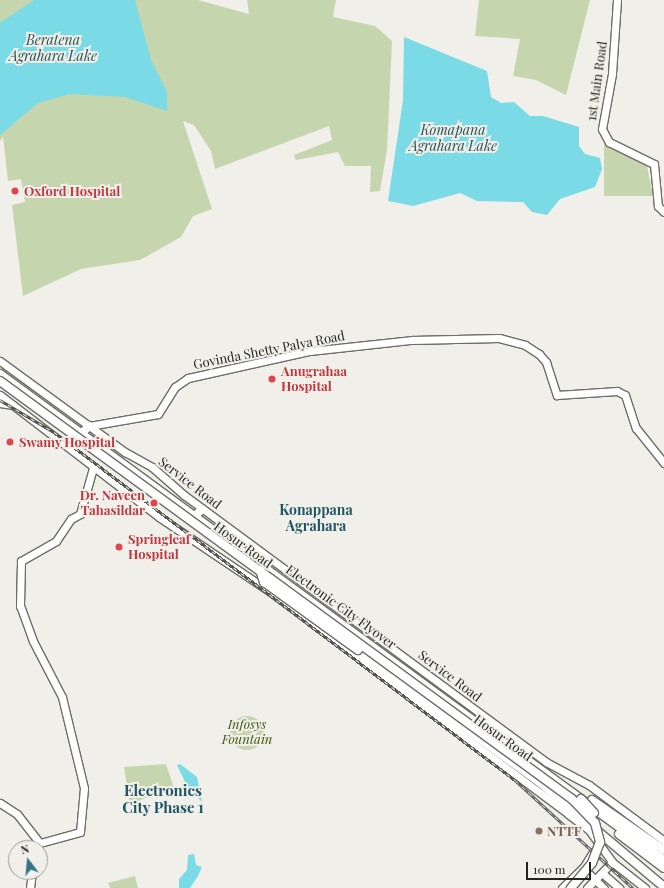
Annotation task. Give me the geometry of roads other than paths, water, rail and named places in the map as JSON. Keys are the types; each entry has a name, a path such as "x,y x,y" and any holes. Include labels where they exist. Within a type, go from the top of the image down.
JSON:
{"highway":[{"name":"Hosur Road","path":"0,372 86,428 200,511 554,775 664,850"},
{"name":"Electronic City Flyover","path":"0,372 581,799 600,822 605,842 598,864 577,888"},
{"name":"Electronic City Flyover","path":"0,381 545,778 590,816 599,833 599,846 589,867 571,888"},
{"name":"Hosur Road","path":"0,385 664,868"},
{"path":"260,570 264,582 539,782 664,887"},
{"path":"581,799 664,860"}],"street":[{"name":"1st Main Road","path":"617,0 612,74 602,129 609,142 654,164 658,206 664,212"},
{"name":"Govinda Shetty Palya Road","path":"86,428 158,414 175,387 188,378 310,351 412,340 499,338 525,345 539,354 546,362 557,395 617,391 625,395 636,428 664,463"},
{"name":"Hosur Road","path":"0,361 86,428"},
{"path":"0,395 93,468 184,536 272,593 368,662 585,827 612,862 645,888"},
{"path":"0,403 13,405"},
{"path":"48,843 80,832 84,788 62,697 33,641 20,606 21,561 56,541 71,519 80,514 93,468"},
{"name":"Service Road","path":"200,511 546,762 589,786 664,841"},
{"path":"0,803 17,814 35,840"},
{"path":"562,888 583,868 596,841"},
{"path":"591,885 612,862"},
{"path":"583,868 591,885"},
{"path":"602,873 619,888"},
{"path":"591,885 604,888"}],"water":[{"name":"Beratena Agrahara Lake","path":"34,0 135,0 151,60 167,92 167,111 125,97 70,94 38,103 0,135 0,23"},
{"name":"Komapana Agrahara Lake","path":"404,37 487,71 491,97 501,103 514,102 530,116 543,116 579,127 579,146 585,154 600,158 602,169 595,187 560,199 547,215 532,212 523,202 477,201 460,193 413,206 388,201 403,100"},
{"path":"180,764 197,777 202,802 187,786 177,765"},
{"path":"194,854 196,865 202,867 190,888 179,888 179,879 187,870 188,855"}],"railway":[{"path":"0,400 54,432 515,780 633,888"}],"place":[{"name":"Oxford Hospital","path":"15,191"},
{"name":"Anugrahaa Hospital","path":"272,379"},
{"name":"Swamy Hospital","path":"10,442"},
{"name":"Dr. Naveen Tahasildar","path":"154,503"},
{"name":"Springleaf Hospital","path":"119,547"},
{"name":"NTTF","path":"539,831"}],"district":[{"name":"Konappana Agrahara","path":"316,518"},
{"name":"Electronics City Phase 1","path":"163,798"}],"park label":[{"name":"Infosys Fountain","path":"247,732"}]}
